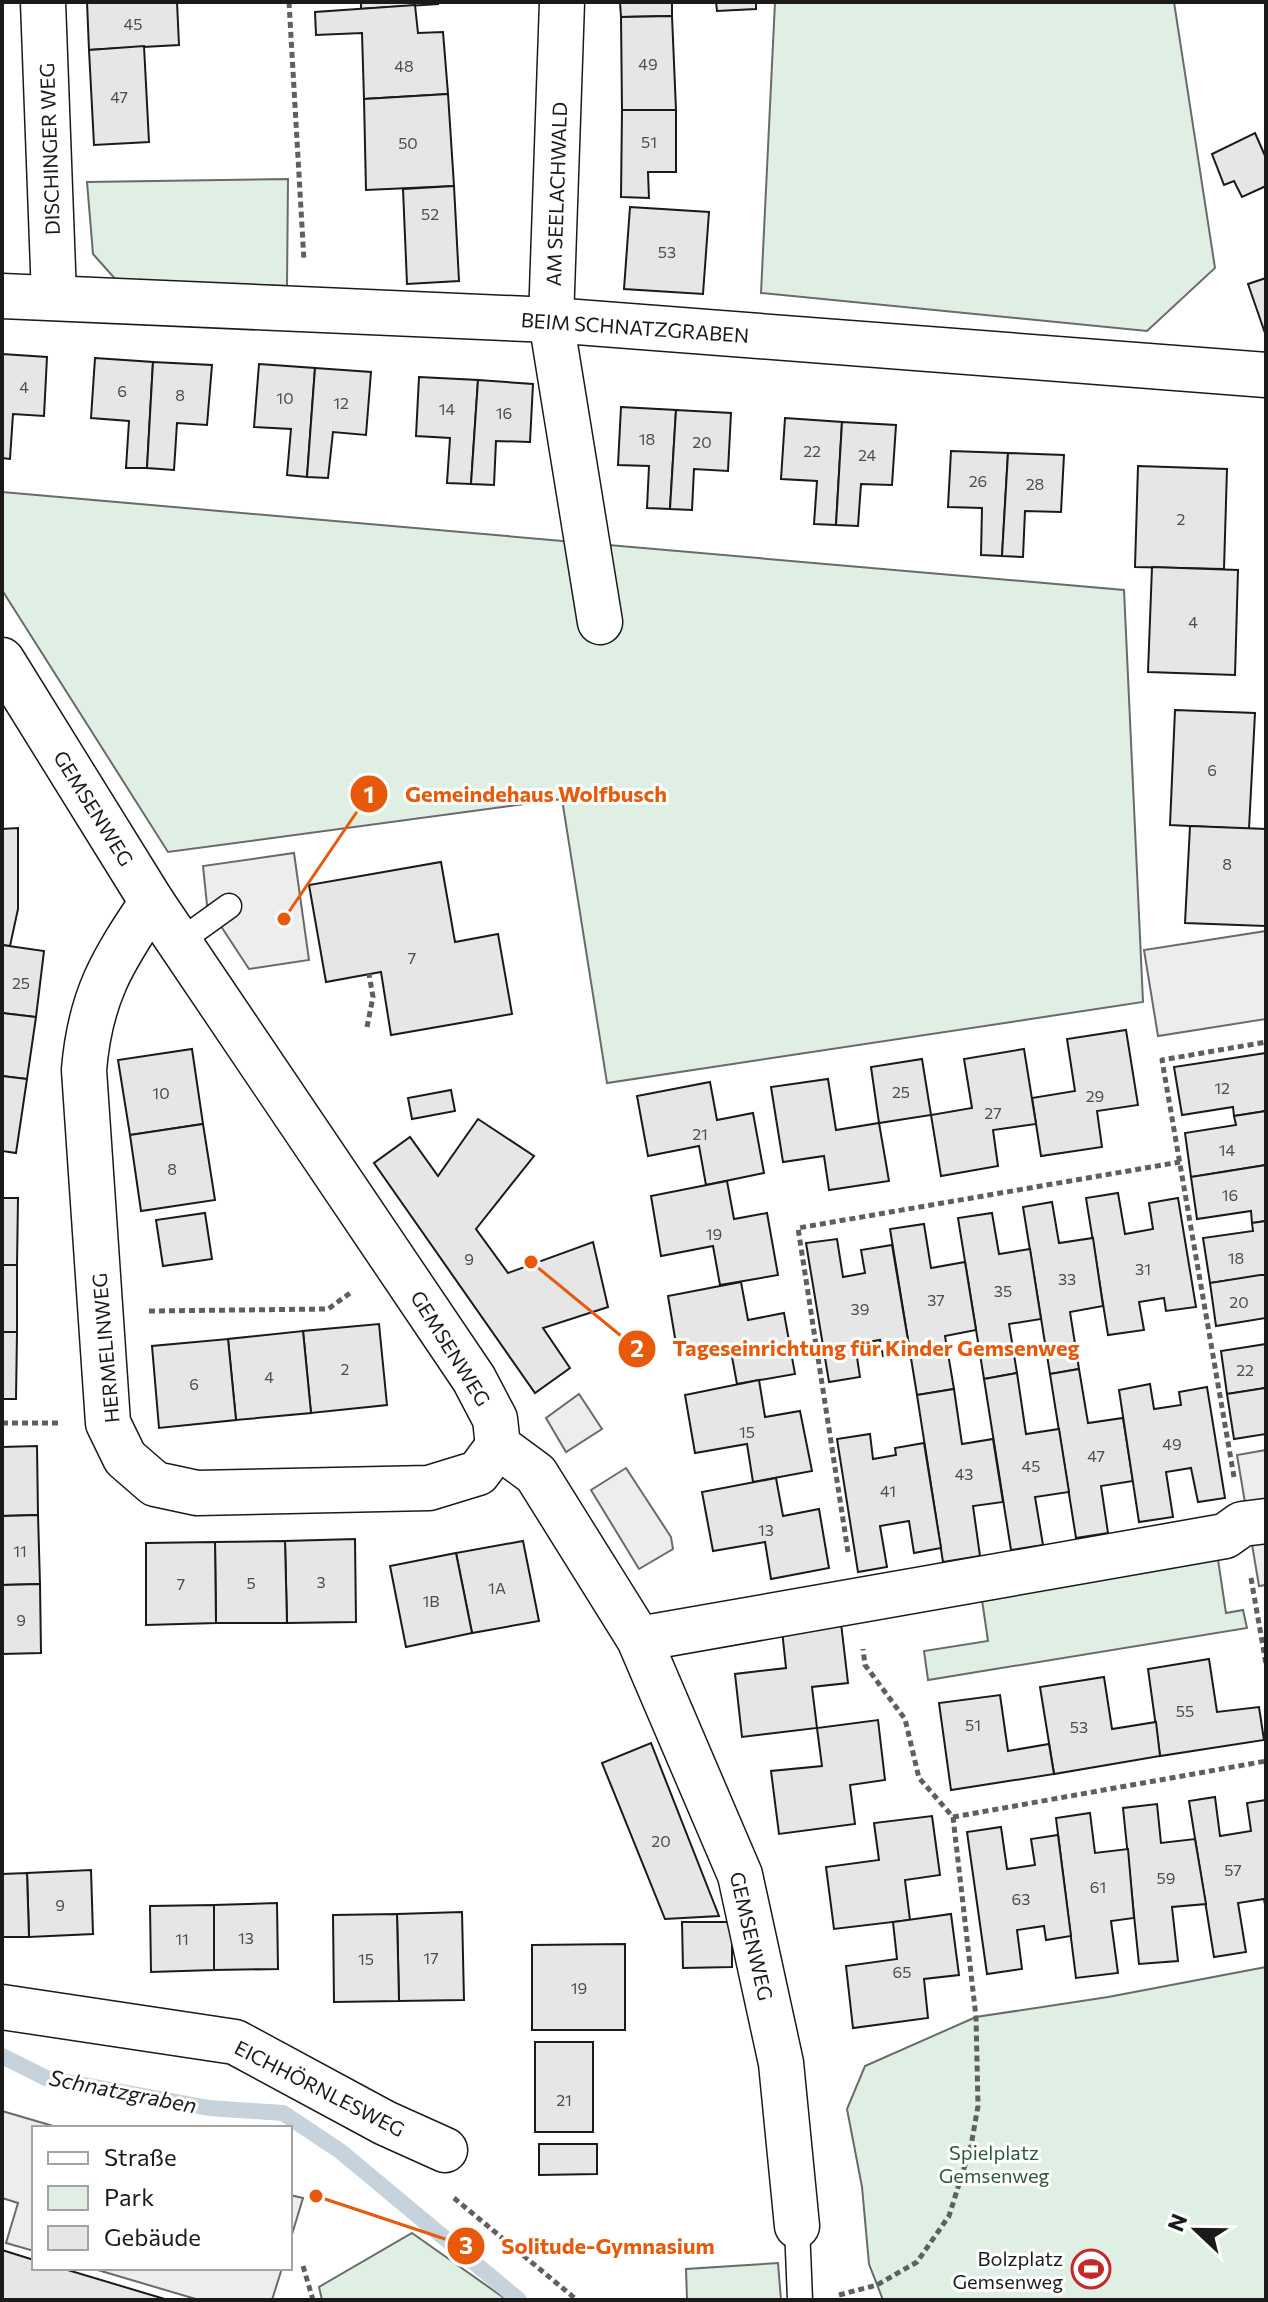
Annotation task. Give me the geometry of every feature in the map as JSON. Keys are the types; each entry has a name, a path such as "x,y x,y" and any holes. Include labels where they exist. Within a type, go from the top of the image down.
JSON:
{"street":[{"name":"DISCHINGER WEG","path":"43,2 54,296"},
{"name":"AM SEELACHWALD","path":"562,2 551,320 600,622"},
{"name":"BEIM SCHNATZGRABEN","path":"2,296 551,320 1266,375"},
{"name":"GEMSENWEG","path":"2,660 152,902 474,1379 495,1419 498,1446 536,1474 639,1639 740,1875 781,2063 797,2226"},
{"name":"HERMELINWEG","path":"152,902 110,963 87,1027 84,1070 108,1423 125,1458 155,1484 197,1493 429,1488 478,1473 498,1446"},
{"path":"639,1639 1225,1536 1254,1522"},
{"name":"EICHHÖRNLESWEG","path":"2,2007 235,2042 385,2123 445,2150"}],"lane":[{"path":"179,942 229,906"},
{"path":"797,2226 800,2300"}],"path":[{"path":"289,2 307,308"},
{"path":"367,1027 373,997 369,974"},
{"path":"1266,1042 1162,1060 1254,1522 1266,1664"},
{"path":"834,2296 877,2285 917,2262 949,2216 971,2146 978,2106 976,2017 953,1817 919,1778 905,1719 865,1665 798,1228 1180,1162"},
{"path":"100,1311 328,1309 396,1262"},
{"path":"953,1817 1266,1761"},
{"path":"445,2150 454,2197 577,2300"},
{"path":"303,2266 313,2300"}],"green space":[{"path":"775,2 1174,2 1215,268 1147,331 761,293"},
{"path":"288,179 287,286 117,281 93,254 87,182"},
{"path":"2,492 1124,590 1143,1002 607,1083 562,799 168,852 2,590"},
{"path":"1217,1553 1226,1613 1243,1610 1247,1628 928,1680 924,1651 988,1641 981,1593"},
{"name":"Spielplatz Gemsenweg","path":"1266,1967 1266,2300 883,2300 869,2264 862,2187 847,2109 865,2066 976,2017 1108,1997"},
{"path":"412,2233 507,2300 322,2300 319,2287"},
{"path":"778,2263 781,2300 687,2300 686,2269"}],"shaded area":[{"path":"294,853 309,960 249,969 207,905 203,866"},
{"path":"1266,931 1266,1019 1158,1036 1144,950"},
{"path":"579,1394 602,1429 566,1452 546,1418"},
{"path":"1266,1450 1266,1585 1259,1586 1237,1455"},
{"path":"626,1468 671,1537 673,1549 639,1569 591,1490"},
{"path":"2,2111 53,2126 32,2126 32,2250 6,2243 18,2203 2,2198"},
{"path":"292,2195 303,2198 292,2234"},
{"path":"98,2270 281,2270 272,2300 199,2300"}],"building":[{"path":"87,2 177,2 179,45 89,50"},
{"path":"361,2 438,2 438,4 361,9"},
{"path":"620,2 672,2 672,16 621,17"},
{"path":"716,2 756,2 756,9 717,11"},
{"path":"415,5 418,33 443,32 448,94 364,99 362,33 316,35 315,12"},
{"path":"672,16 676,110 622,110 621,17"},
{"path":"144,46 149,142 94,145 89,50"},
{"path":"448,94 454,186 366,190 364,99"},
{"path":"622,110 676,110 676,172 648,172 649,198 621,197"},
{"path":"1255,133 1266,158 1266,186 1242,197 1234,181 1224,185 1212,154"},
{"path":"454,186 459,281 407,284 403,189"},
{"path":"630,207 709,212 703,294 624,289"},
{"path":"1266,278 1266,336 1248,284"},
{"path":"2,354 47,357 44,416 13,414 10,459 2,458"},
{"path":"95,358 153,362 147,468 126,468 129,421 91,418"},
{"path":"153,362 212,365 207,425 177,423 174,470 147,468"},
{"path":"259,364 315,368 307,477 287,475 291,429 254,427"},
{"path":"315,368 371,372 366,435 333,432 328,478 307,477"},
{"path":"419,377 478,380 471,484 447,483 450,438 416,436"},
{"path":"478,380 533,384 530,442 496,441 494,485 471,484"},
{"path":"621,407 676,410 670,509 647,508 649,466 618,465"},
{"path":"676,410 731,413 728,471 694,469 692,510 670,509"},
{"path":"785,418 842,422 836,525 814,524 817,481 781,479"},
{"path":"842,422 896,425 892,485 861,484 858,526 836,525"},
{"path":"951,451 1008,453 1002,556 981,555 982,508 948,507"},
{"path":"1008,453 1064,455 1061,512 1025,511 1023,557 1002,556"},
{"path":"1138,466 1227,469 1224,569 1135,567"},
{"path":"1152,567 1238,570 1235,675 1148,672"},
{"path":"1175,710 1255,713 1249,829 1170,825"},
{"path":"1190,826 1266,829 1265,926 1185,923"},
{"path":"18,828 18,909 10,946 2,945 2,829"},
{"path":"441,862 455,942 498,934 512,1014 391,1035 381,972 326,982 309,885"},
{"path":"2,945 44,951 36,1017 2,1013"},
{"path":"2,1013 36,1017 27,1079 2,1076"},
{"path":"1126,1030 1138,1105 1097,1111 1102,1147 1041,1156 1032,1098 1075,1091 1067,1039"},
{"path":"192,1049 203,1124 130,1135 118,1060"},
{"path":"1024,1049 1036,1124 993,1130 998,1166 941,1176 931,1115 972,1108 964,1059"},
{"path":"1266,1053 1266,1111 1234,1116 1233,1107 1182,1115 1174,1067"},
{"path":"922,1059 931,1115 879,1123 871,1067"},
{"path":"2,1076 27,1079 16,1153 2,1151"},
{"path":"828,1079 836,1130 879,1123 889,1181 829,1190 824,1156 783,1162 771,1087"},
{"path":"710,1082 717,1120 753,1113 764,1173 706,1185 699,1146 648,1156 637,1096"},
{"path":"451,1090 455,1111 412,1119 408,1098"},
{"path":"1266,1111 1266,1165 1191,1177 1185,1133 1236,1125 1234,1116"},
{"path":"478,1119 534,1156 476,1229 508,1273 593,1242 608,1307 543,1328 570,1368 535,1393 374,1163 410,1137 438,1176"},
{"path":"203,1124 215,1200 141,1211 130,1135"},
{"path":"1266,1165 1266,1221 1252,1223 1251,1211 1197,1219 1191,1177"},
{"path":"727,1181 734,1219 767,1213 778,1275 720,1285 713,1246 661,1256 651,1196"},
{"path":"1118,1193 1125,1234 1153,1229 1149,1203 1178,1198 1196,1307 1166,1311 1164,1298 1139,1302 1144,1330 1108,1335 1086,1198"},
{"path":"2,1198 18,1198 17,1265 2,1265"},
{"path":"1052,1202 1059,1243 1093,1238 1103,1306 1070,1312 1079,1369 1050,1374 1023,1207"},
{"path":"205,1213 212,1259 163,1266 156,1220"},
{"path":"992,1213 999,1254 1030,1249 1041,1319 1009,1324 1017,1373 984,1379 958,1218"},
{"path":"1266,1221 1266,1275 1210,1283 1203,1238 1253,1231 1252,1223"},
{"path":"924,1224 931,1268 965,1262 976,1330 945,1336 954,1389 917,1395 890,1229"},
{"path":"837,1239 843,1277 865,1273 861,1250 892,1245 910,1352 883,1356 880,1340 855,1344 860,1377 829,1382 806,1243"},
{"path":"2,1265 17,1265 17,1332 2,1332"},
{"path":"1266,1275 1266,1318 1216,1326 1210,1283"},
{"path":"741,1282 748,1320 784,1313 795,1374 737,1384 730,1346 678,1356 668,1296"},
{"path":"379,1324 387,1405 311,1413 303,1331"},
{"path":"303,1331 311,1413 236,1420 228,1339"},
{"path":"2,1332 17,1332 16,1399 2,1399"},
{"path":"228,1339 236,1420 159,1428 152,1346"},
{"path":"1266,1344 1266,1388 1227,1394 1221,1351"},
{"path":"1079,1369 1088,1423 1123,1418 1133,1481 1101,1486 1108,1533 1076,1538 1050,1374"},
{"path":"1017,1373 1026,1434 1059,1429 1069,1492 1035,1497 1043,1545 1011,1550 984,1379"},
{"path":"759,1380 765,1417 800,1411 812,1471 753,1482 747,1444 695,1453 685,1395"},
{"path":"1150,1384 1154,1409 1181,1405 1179,1392 1207,1387 1225,1498 1198,1502 1191,1468 1166,1472 1173,1517 1139,1522 1119,1390"},
{"path":"1265,1388 1266,1434 1234,1439 1227,1394"},
{"path":"954,1389 962,1444 993,1439 1003,1502 973,1506 980,1556 943,1562 917,1395"},
{"path":"870,1434 873,1459 896,1455 895,1448 924,1443 941,1548 914,1553 909,1521 880,1526 887,1567 858,1572 837,1439"},
{"path":"37,1446 38,1515 2,1516 2,1447"},
{"path":"776,1478 783,1516 819,1509 829,1568 771,1579 765,1542 713,1551 702,1492"},
{"path":"38,1515 40,1584 2,1585 2,1516"},
{"path":"355,1539 356,1622 287,1623 285,1541"},
{"path":"285,1541 287,1623 216,1623 215,1542"},
{"path":"523,1541 539,1621 472,1633 456,1553"},
{"path":"215,1542 216,1623 146,1625 146,1543"},
{"path":"456,1553 472,1633 406,1647 390,1566"},
{"path":"40,1584 41,1653 2,1654 2,1585"},
{"path":"841,1623 848,1683 812,1687 817,1728 742,1737 735,1674 786,1668 782,1630"},
{"path":"1209,1659 1217,1712 1259,1707 1264,1740 1160,1756 1148,1669"},
{"path":"1104,1677 1112,1729 1156,1722 1160,1756 1054,1774 1040,1687"},
{"path":"1000,1695 1008,1751 1049,1744 1054,1774 951,1790 939,1703"},
{"path":"878,1720 885,1780 850,1785 855,1824 779,1834 771,1771 822,1766 817,1728"},
{"path":"651,1743 719,1916 665,1919 602,1763"},
{"path":"1215,1797 1220,1836 1251,1831 1247,1803 1266,1800 1266,1910 1264,1899 1238,1903 1246,1952 1214,1957 1189,1801"},
{"path":"1157,1804 1161,1843 1195,1839 1206,1904 1172,1907 1178,1961 1139,1964 1123,1808"},
{"path":"1090,1813 1095,1853 1128,1849 1134,1918 1111,1921 1118,1973 1076,1978 1056,1818"},
{"path":"932,1816 940,1875 905,1880 910,1920 834,1929 826,1867 879,1860 874,1823"},
{"path":"1001,1827 1007,1869 1035,1865 1031,1839 1058,1835 1071,1936 1046,1940 1044,1926 1017,1930 1022,1969 987,1974 967,1832"},
{"path":"91,1870 93,1934 29,1937 27,1873"},
{"path":"27,1873 29,1937 2,1937 2,1874"},
{"path":"277,1903 278,1969 214,1970 214,1905"},
{"path":"214,1905 214,1970 151,1972 150,1906"},
{"path":"462,1912 464,2000 399,2001 397,1914"},
{"path":"397,1914 399,2001 334,2002 333,1915"},
{"path":"951,1914 959,1975 924,1979 928,2018 853,2028 846,1966 897,1959 893,1922"},
{"path":"682,1922 732,1922 732,1967 683,1968"},
{"path":"625,1944 625,2030 532,2030 532,1945"},
{"path":"535,2042 593,2042 593,2132 535,2132"},
{"path":"539,2144 597,2144 597,2174 539,2175"},
{"path":"2,2250 32,2259 32,2270 68,2270 168,2300 2,2300"}],"waterway":[{"name":"Schnatzgraben","path":"2,2056 46,2078 209,2108 283,2113 340,2151 519,2300"}],"place":[{"name":"Gemeindehaus Wolfbusch","path":"284,919"},
{"name":"Tageseinrichtung für Kinder Gemsenweg","path":"531,1262"},
{"name":"Solitude-Gymnasium","path":"316,2196"},
{"name":"Bolzplatz Gemsenweg","path":"1091,2269"}]}
